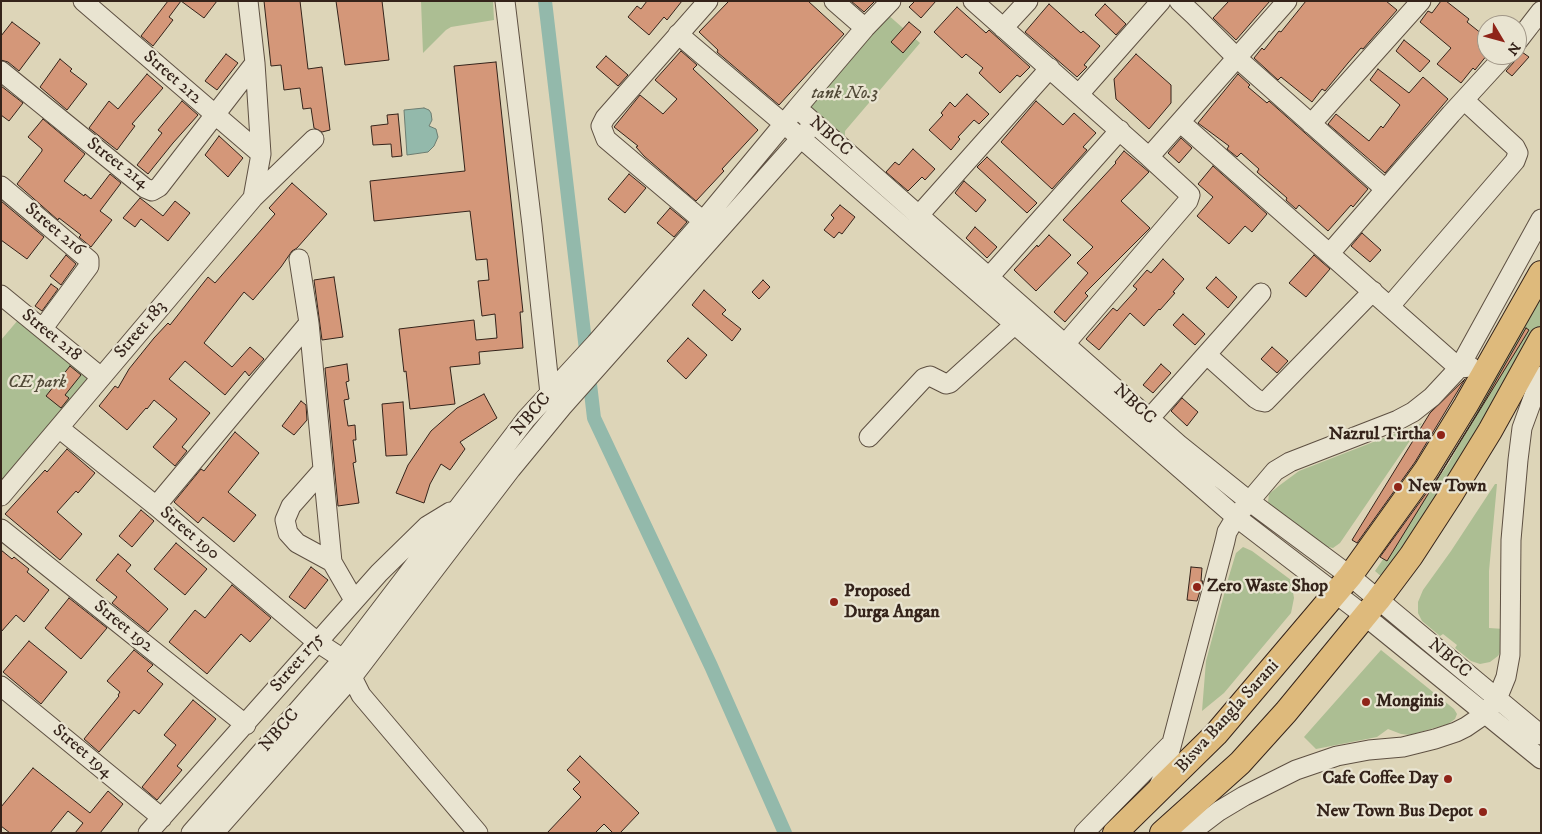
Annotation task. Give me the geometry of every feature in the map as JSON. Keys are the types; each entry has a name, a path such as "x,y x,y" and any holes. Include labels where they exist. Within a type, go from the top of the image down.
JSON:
{"main road":[{"name":"Biswa Bangla Sarani","path":"1114,833 1216,734 1350,576 1426,470 1489,366 1541,273"},
{"name":"Biswa Bangla Sarani","path":"1162,833 1240,763 1286,712 1411,556 1490,431 1541,339"}],"street":[{"name":"Street 212","path":"83,1 261,154"},
{"path":"248,1 255,63 261,154 253,198"},
{"path":"214,833 353,676 505,477 555,396 505,1"},
{"path":"703,221 606,139 600,126 708,1"},
{"path":"834,1 865,28"},
{"path":"796,108 865,28 891,1"},
{"path":"973,1 1120,130 1190,195 1188,201 1065,344"},
{"path":"1004,28 1028,1"},
{"path":"1079,94 1161,1"},
{"path":"1179,1 1237,58 1385,189"},
{"path":"1149,157 1287,1"},
{"path":"1311,124 1421,1"},
{"path":"1527,29 1541,11"},
{"path":"678,34 1236,517 1335,595 1371,608 1485,714 1541,759"},
{"name":"Street 214","path":"1,72 145,188 152,191 159,187 255,63"},
{"path":"1330,253 1496,65"},
{"path":"919,215 1050,68"},
{"path":"1390,306 1515,161 1518,153 1515,147 1464,100"},
{"name":"NBCC","path":"191,833 343,659 526,419 580,373 603,348 703,221 796,108 1178,444 1249,501 1350,576 1371,608 1497,699 1541,735"},
{"path":"1180,122 1459,368 1489,366"},
{"path":"603,348 815,123"},
{"path":"989,277 1120,130"},
{"name":"Street 183","path":"1,496 253,198 314,139"},
{"name":"Street 216","path":"1,186 89,260 89,266 43,328"},
{"path":"1155,795 1163,777 1227,532 1236,517 1275,471 1290,462 1398,420 1413,412 1432,397 1459,368 1541,219"},
{"path":"299,258 309,323 332,562 354,600"},
{"path":"1207,355 1255,398 1265,402 1373,292"},
{"path":"1149,419 1261,294"},
{"name":"Street 218","path":"1,295 101,377"},
{"path":"156,506 309,323"},
{"path":"869,437 924,378 930,376 946,384 950,383 1014,324"},
{"path":"1190,833 1219,811 1244,796 1296,770 1337,756 1369,750 1403,747 1435,739 1466,727 1485,714 1497,699 1506,677 1510,655 1511,540 1522,428 1541,376"},
{"name":"Street 190","path":"59,428 156,506 317,642 343,659"},
{"path":"322,471 291,506 285,520 288,533 297,543 332,562"},
{"name":"Street 175","path":"148,833 246,725 354,600 427,526 460,506"},
{"name":"Street 192","path":"1,529 246,725"},
{"path":"343,659 361,695 470,830"},
{"name":"Street 194","path":"1,686 162,818"},
{"path":"1084,833 1171,744"}],"green space":[{"path":"421,1 493,1 494,20 451,27 423,53"},
{"name":"tank No.3","path":"887,14 920,43 845,131 845,142 799,109"},
{"path":"1541,294 1541,327 1526,354 1473,444 1383,578 1375,571 1449,463"},
{"name":"CE park","path":"18,320 89,377 1,481 1,340"},
{"path":"1422,423 1340,543 1333,548 1319,545 1275,511 1268,502 1269,494 1299,471"},
{"path":"1495,484 1497,484 1489,571 1489,628 1504,629 1504,646 1498,656 1490,662 1480,664 1471,661 1455,648 1457,645 1443,634 1440,636 1422,621 1418,613 1418,602 1423,590"},
{"path":"1243,547 1252,551 1291,580 1294,598 1291,613 1224,693 1202,711 1206,661 1236,553"},
{"path":"1381,650 1454,709 1457,714 1455,719 1448,724 1410,735 1388,729 1377,737 1316,749 1304,737"}],"shaded area":[{"path":"424,108 431,113 432,120 429,126 436,129 438,137 434,146 428,152 407,155 404,110"}],"building":[{"path":"168,1 181,1 169,17 173,20 153,46 141,36"},
{"path":"181,1 217,1 204,18"},
{"path":"264,1 300,1 308,69 322,67 330,130 322,132 314,128 311,108 303,109 300,88 284,90 281,65 271,66"},
{"path":"336,1 382,1 389,60 345,65"},
{"path":"647,1 682,1 667,20 664,17 649,35 628,17 637,6 641,9"},
{"path":"729,1 808,1 844,34 779,105 717,52 718,50 699,32"},
{"path":"851,1 875,1 864,12"},
{"path":"915,1 936,1 921,18 909,7"},
{"path":"1229,1 1270,1 1236,40 1213,18"},
{"path":"1306,1 1386,1 1397,10 1363,49 1361,48 1325,91 1322,89 1312,102 1281,77 1278,80 1254,58 1262,48 1264,50 1279,31 1281,32"},
{"path":"1441,1 1446,1 1469,19 1467,22 1477,30 1477,65 1479,65 1475,70 1473,68 1461,83 1437,64 1451,48 1420,22 1428,11 1432,13"},
{"path":"1049,4 1081,33 1083,31 1100,46 1084,65 1087,67 1077,77 1025,32"},
{"path":"1105,4 1126,24 1116,35 1095,15"},
{"path":"957,7 986,33 989,30 1030,67 1020,77 1017,75 1000,93 979,73 983,68 966,54 962,58 934,32"},
{"path":"12,22 40,43 19,71 8,62 1,60 1,36"},
{"path":"909,22 921,32 903,53 891,42"},
{"path":"1404,40 1430,61 1420,72 1396,51"},
{"path":"681,51 697,65 693,69 758,130 696,201 644,156 636,147 638,146 614,127 640,95 663,114 677,99 655,80"},
{"path":"226,54 238,63 217,90 205,81"},
{"path":"1136,54 1171,85 1171,103 1149,129 1116,99 1114,79"},
{"path":"606,56 628,75 618,86 596,67"},
{"path":"60,59 72,69 70,71 87,84 67,110 40,87"},
{"path":"496,62 523,312 520,312 523,348 479,352 480,364 450,367 455,404 410,409 399,329 474,320 476,340 497,338 495,314 482,316 478,281 489,280 487,259 476,260 470,211 374,221 370,181 465,171 454,66"},
{"path":"1511,65 1522,65 1512,76 1506,71"},
{"path":"1378,69 1409,93 1423,77 1448,99 1385,173 1328,124 1336,114 1369,141 1381,126 1383,128 1400,105 1370,80"},
{"path":"147,74 163,88 132,124 135,126 117,150 89,128 109,101 118,109"},
{"path":"1238,74 1250,85 1248,87 1267,103 1269,101 1368,189 1353,207 1351,205 1328,231 1299,205 1296,209 1286,200 1287,198 1257,172 1259,169 1241,153 1237,157 1227,149 1229,146 1198,123"},
{"path":"1,86 23,103 9,121 1,115"},
{"path":"967,94 989,114 979,124 974,120 958,137 960,139 951,150 929,130 943,115 941,113 950,102 955,107"},
{"path":"182,101 198,115 148,174 137,165 162,133 158,130"},
{"path":"1036,101 1063,125 1074,113 1096,133 1083,147 1087,150 1052,189 1001,142"},
{"path":"398,114 402,156 392,157 391,144 373,145 371,126 388,124 387,115"},
{"path":"43,119 85,154 64,181 91,199 110,174 121,183 100,211 112,220 91,247 79,237 81,235 59,218 58,220 17,184 42,151 28,137"},
{"path":"219,136 243,158 228,177 205,155"},
{"path":"1181,138 1192,148 1179,163 1168,153"},
{"path":"913,149 935,169 925,180 922,177 908,191 886,172 895,162 899,165"},
{"path":"1124,151 1149,172 1121,201 1150,228 1085,293 1088,296 1065,322 1054,312 1088,273 1077,263 1093,247 1063,220 1116,163"},
{"path":"987,157 1037,203 1027,213 977,167"},
{"path":"1213,166 1267,214 1252,232 1245,226 1229,244 1197,216 1213,197 1198,184"},
{"path":"629,174 646,188 625,213 608,199"},
{"path":"964,181 986,200 976,212 955,193"},
{"path":"292,183 327,214 297,248 292,251 253,300 244,292 204,343 232,367 250,347 264,359 249,376 245,371 225,395 185,361 169,379 210,413 182,447 187,451 175,466 153,447 177,419 154,400 127,430 99,406 115,386 118,388 129,369 154,338 168,323 170,325 208,277 215,283 275,214 269,208"},
{"path":"140,198 163,216 175,201 190,213 168,241 141,219 135,227 123,218"},
{"path":"1,201 44,237 27,259 1,240"},
{"path":"840,205 855,217 842,234 839,232 834,238 824,230 834,218 831,215"},
{"path":"670,208 687,222 674,237 657,223"},
{"path":"975,227 997,247 987,258 966,238"},
{"path":"1362,233 1381,250 1370,262 1351,246"},
{"path":"1049,235 1071,255 1036,291 1014,270"},
{"path":"66,255 76,264 61,285 50,276"},
{"path":"1314,255 1330,269 1306,297 1289,283"},
{"path":"1163,259 1184,279 1173,292 1175,293 1144,326 1130,313 1099,350 1086,339 1113,308 1117,311 1137,289 1133,286 1147,270 1151,273"},
{"path":"334,277 343,337 322,340 314,280"},
{"path":"1216,277 1237,297 1228,308 1206,288"},
{"path":"763,280 770,287 759,299 752,292"},
{"path":"51,284 58,289 42,311 35,306"},
{"path":"704,290 726,310 722,314 741,329 732,341 692,305"},
{"path":"1183,314 1205,334 1195,345 1173,325"},
{"path":"1526,328 1529,330 1387,561 1380,557 1438,477"},
{"path":"688,338 707,355 686,379 667,361"},
{"path":"1272,347 1288,361 1277,373 1261,359"},
{"path":"347,364 349,381 346,382 349,399 344,400 348,426 355,425 356,440 353,440 356,462 353,463 359,503 338,506 325,368"},
{"path":"1161,364 1171,373 1153,393 1143,385"},
{"path":"70,366 81,375 65,395 69,398 61,408 46,396"},
{"path":"1465,379 1415,462 1357,543 1352,540 1430,413"},
{"path":"484,394 497,418 460,442 465,449 450,470 441,464 430,484 424,503 396,493 408,465 431,431 457,408"},
{"path":"1182,398 1198,412 1187,426 1171,411"},
{"path":"301,401 306,405 307,420 294,435 282,426"},
{"path":"403,402 407,455 386,456 382,404"},
{"path":"235,432 259,453 228,492 256,515 234,542 203,517 198,523 174,502 201,469 204,471"},
{"path":"67,449 95,473 78,493 76,491 57,512 82,534 60,560 5,514"},
{"path":"141,510 154,521 132,547 119,536"},
{"path":"176,543 207,569 185,595 154,569"},
{"path":"1,550 12,559 14,557 29,569 27,572 49,590 24,622 16,615 1,632"},
{"path":"118,554 131,565 126,571 168,609 148,632 112,603 117,597 96,580"},
{"path":"311,567 328,580 305,609 289,597"},
{"name":"Zero Waste Shop","path":"1191,567 1202,568 1201,581 1203,581 1197,601 1187,600"},
{"path":"232,585 271,618 250,642 241,634 207,674 169,642 195,610 205,618"},
{"path":"69,598 107,628 81,659 45,628"},
{"path":"29,641 67,672 41,704 3,672"},
{"path":"134,650 153,665 147,671 163,684 139,714 134,710 99,752 84,739 119,696 120,692 107,681"},
{"path":"193,700 216,719 177,766 182,770 157,800 142,787 176,745 164,735"},
{"path":"580,756 639,813 620,833 613,833 604,824 595,833 547,833 581,797 573,789 580,782 567,770"},
{"path":"33,768 90,813 108,791 123,804 100,833 75,833 83,823 68,811 50,833 10,833 1,826 1,807"}],"waterway":[{"path":"545,1 594,418 711,666 785,833"}],"place":[{"name":"Nazrul Tirtha","path":"1441,435"},
{"name":"New Town","path":"1398,487"},
{"name":"Zero Waste Shop","path":"1197,587"},
{"name":"Proposed Durga Angan","path":"834,602"},
{"name":"Monginis","path":"1366,702"},
{"name":"Cafe Coffee Day","path":"1448,779"},
{"name":"New Town Bus Depot","path":"1483,812"}]}
